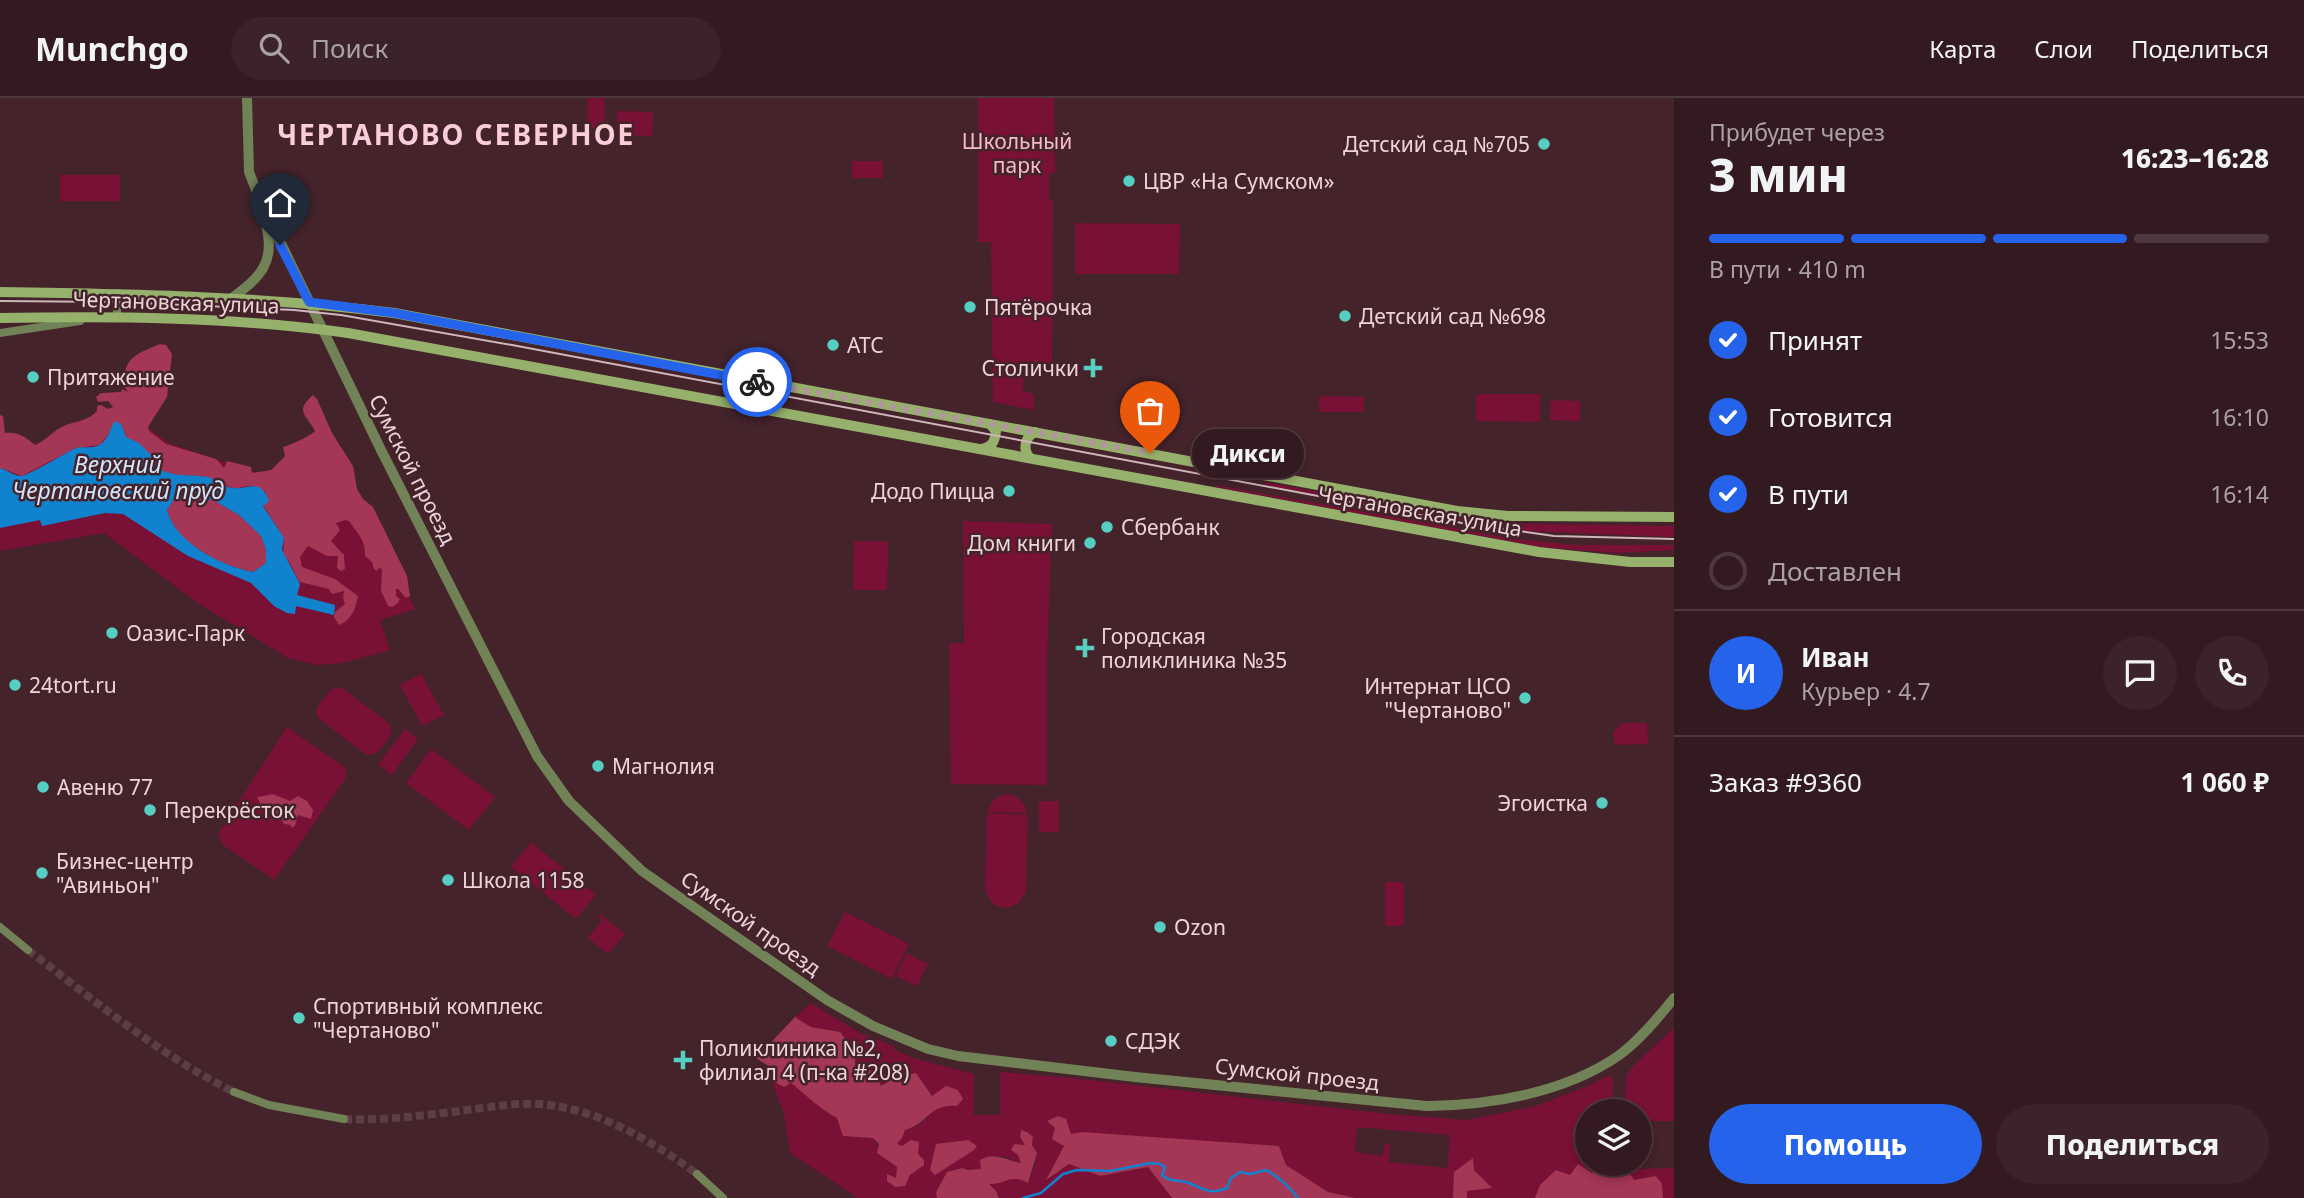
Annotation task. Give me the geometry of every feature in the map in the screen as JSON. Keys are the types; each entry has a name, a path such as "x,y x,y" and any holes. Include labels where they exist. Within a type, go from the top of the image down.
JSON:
{"main road":[{"name":"Чертановская улица","path":"0,292 117,293 309,302 394,313 1457,511 1508,516 1674,517"},
{"name":"Чертановская улица","path":"0,318 111,316 322,329 1539,552 1630,562 1674,562"},
{"path":"981,449 988,448 995,441 996,431 990,424"},
{"path":"1030,458 1026,451 1026,442 1028,436 1035,432"}],"street":[{"name":"Сумской проезд","path":"247,98 248,172 260,200 533,749 569,801 642,871 827,1000 873,1026 928,1049 958,1056 1405,1104 1452,1105 1533,1092 1576,1079 1620,1054 1674,998"},
{"path":"232,298 255,280 268,260 269,234 260,200"},
{"path":"0,333 111,316 117,293"},
{"path":"0,927 28,950"},
{"path":"234,1092 269,1105 344,1119"},
{"path":"697,1174 723,1198"}],"green space":[{"path":"588,98 605,98 604,129 587,128"},
{"name":"Школьный парк","path":"978,98 1054,98 1055,173 1049,173 1049,199 1053,200 1052,363 1023,365 1023,390 1034,395 1034,410 993,402 991,242 978,242"},
{"path":"617,111 653,112 652,136 617,135"},
{"path":"852,161 883,161 883,178 852,178"},
{"path":"60,175 120,175 120,201 60,201"},
{"path":"1075,223 1180,224 1179,274 1075,274"},
{"path":"1476,394 1540,394 1540,422 1476,421"},
{"path":"1319,396 1364,397 1364,412 1319,412"},
{"path":"1551,400 1580,401 1580,421 1550,420"},
{"path":"97,416 148,428 171,444 266,476 331,443 415,609 380,620 390,650 343,663 317,665 288,658 199,604 104,533 0,551 0,438 38,452"},
{"path":"1266,482 1482,523 1674,526 1674,537 1521,531 1265,485"},
{"path":"1216,485 1514,539 1575,545 1674,545 1674,550 1616,553 1539,547"},
{"path":"963,521 1052,524 1047,657 1047,785 951,784 949,643 964,643"},
{"path":"854,541 888,541 887,590 853,590"},
{"path":"421,674 444,715 422,726 400,685"},
{"path":"342,688 390,724 391,734 374,754 365,754 317,717 316,709 330,690"},
{"path":"1622,723 1647,723 1648,744 1615,745 1613,732"},
{"path":"287,727 346,768 346,778 274,880 223,845 218,834"},
{"path":"405,729 418,739 392,775 378,765"},
{"path":"431,749 495,797 469,830 406,783"},
{"path":"1005,794 1020,799 1027,813 987,812 993,800"},
{"path":"1039,801 1059,801 1059,832 1039,832"},
{"path":"987,813 1028,815 1026,892 1019,903 1008,908 996,906 985,890"},
{"path":"531,842 596,895 576,919 511,867"},
{"path":"1385,882 1404,882 1404,926 1385,926"},
{"path":"845,912 909,944 892,979 827,946"},
{"path":"600,914 625,934 608,954 588,938 602,920 598,916"},
{"path":"907,953 928,964 917,986 896,976"},
{"path":"811,1003 858,1032 893,1046 895,1050 917,1059 974,1074 974,1115 1000,1115 1000,1072 1466,1120 1533,1107 1609,1075 1613,1079 1612,1099 1575,1099 1575,1176 1652,1176 1652,1169 1674,1168 1674,1198 1356,1198 1328,1192 1286,1165 1279,1146 1070,1135 1058,1116 1048,1122 1055,1128 1064,1146 1047,1179 1069,1164 1100,1176 1148,1167 1172,1198 999,1198 987,1184 1008,1178 1030,1180 1036,1153 1032,1145 1033,1137 1024,1130 1021,1131 1020,1137 1025,1145 1014,1144 1021,1163 1006,1157 988,1156 981,1158 981,1169 962,1168 947,1172 936,1192 937,1198 858,1198 790,1153 784,1113 771,1080 784,1087 791,1083 859,1136 873,1138 887,1160 897,1167 896,1178 887,1175 887,1181 910,1175 924,1160 918,1154 896,1145 905,1130 919,1125 937,1108 957,1105 932,1096 922,1081 896,1077 881,1086 855,1074 855,1059 850,1045 840,1032 811,1027 795,1017","holes":["1357,1127 1450,1135 1447,1168 1389,1162 1390,1144 1385,1143 1382,1156 1355,1152"]},
{"path":"1674,1028 1674,1121 1652,1121 1652,1099 1625,1099 1626,1077 1632,1067"}],"shaded area":[{"path":"160,344 166,345 172,354 167,397 148,427 149,431 166,444 216,459 224,468 227,461 251,467 252,473 271,470 285,456 283,447 315,431 303,410 313,395 317,399 332,433 353,466 357,489 363,499 373,507 407,576 410,596 406,598 396,589 396,596 400,599 392,607 388,606 381,591 382,569 374,569 372,562 365,556 362,541 349,521 336,523 340,530 331,541 344,555 345,569 341,571 337,568 338,556 327,556 308,546 300,557 302,567 335,579 358,596 352,614 339,625 334,617 335,612 345,604 344,591 332,594 329,589 300,582 283,555 284,538 263,505 266,493 263,490 248,486 236,489 205,477 167,473 126,437 121,424 111,431 100,445 76,448 22,476 0,468 0,415 3,416 5,433 18,434 35,445 60,428 92,415 97,411 97,406 108,409 113,407 108,401 98,402 96,397 101,393 121,392 122,389 128,392 124,387 124,377 129,363 138,354"},
{"path":"179,497 213,500 239,515 261,536 266,550 266,563 253,572 228,565 201,552 179,533 167,510 174,499"},
{"path":"273,794 290,801 298,796 307,801 313,810 311,819 298,815 295,826 291,828 291,825 284,824 281,818 274,817 270,809 268,812 259,810 257,797"},
{"path":"795,1017 811,1027 840,1032 850,1045 855,1059 855,1073 868,1069 877,1076 881,1086 896,1077 916,1073 932,1096 946,1086 958,1090 963,1099 957,1106 947,1106 934,1111 920,1123 905,1130 897,1144 902,1146 911,1140 919,1142 918,1154 924,1160 924,1165 910,1175 905,1186 895,1187 887,1181 887,1174 896,1178 897,1167 877,1153 879,1144 873,1138 843,1136 837,1118 819,1107 791,1083 784,1087 771,1080 770,1067 756,1058"},
{"path":"1058,1116 1066,1119 1071,1134 1082,1132 1279,1146 1286,1165 1328,1192 1356,1198 1172,1198 1148,1167 1100,1176 1069,1164 1046,1180 1064,1146 1052,1139 1055,1128 1047,1121"},
{"path":"1021,1130 1033,1137 1032,1145 1037,1153 1028,1183 1012,1179 989,1184 999,1198 937,1198 936,1192 947,1172 962,1168 981,1169 980,1160 991,1156 1021,1163 1018,1155 1011,1150 1014,1144 1025,1145 1020,1137"},
{"path":"968,1140 977,1146 974,1150 935,1175 930,1170 936,1144"},
{"path":"1473,1158 1474,1170 1492,1188 1467,1191 1467,1198 1453,1198 1454,1172"},
{"path":"1575,1168 1575,1176 1631,1176 1634,1180 1656,1176 1662,1184 1663,1198 1535,1198 1540,1185 1556,1170 1570,1175"}],"water":[{"name":"Верхний Чертановский пруд","path":"115,421 121,424 126,437 139,443 163,471 207,477 232,488 254,486 262,489 269,501 263,506 284,538 282,550 300,584 297,595 335,605 334,615 296,606 295,614 287,613 274,606 251,583 188,556 123,514 105,513 42,526 40,520 0,528 0,468 21,476 74,449 95,447 106,439","holes":["179,497 213,500 239,515 261,536 266,550 266,563 253,572 201,551 179,533 167,510 174,499"]}],"waterway":[{"path":"1023,1198 1041,1193 1063,1174 1077,1170 1110,1171 1151,1163 1165,1167 1162,1175 1169,1179 1212,1191 1227,1188 1231,1178 1240,1172 1250,1174 1266,1170 1283,1182 1298,1198"}],"tunnel":[{"path":"28,950 153,1044 234,1092"},
{"path":"344,1119 406,1117 519,1104 559,1106 622,1127 697,1174"}],"tram line":[{"path":"0,301 117,302 294,310 341,315 1462,523 1554,536 1674,539"}],"way so far":[{"path":"757,382 1150,453"}],"place":[{"name":"Детский сад №705","path":"1544,144"},
{"name":"ЦВР «На Сумском»","path":"1129,181"},
{"name":"Пятёрочка","path":"970,307"},
{"name":"Детский сад №698","path":"1345,316"},
{"name":"АТС","path":"833,345"},
{"name":"Столички","path":"1093,368"},
{"name":"Притяжение","path":"33,377"},
{"name":"Дикси","path":"1150,453"},
{"name":"Додо Пицца","path":"1009,491"},
{"name":"Сбербанк","path":"1107,527"},
{"name":"Дом книги","path":"1090,543"},
{"name":"Оазис-Парк","path":"112,633"},
{"name":"Городская поликлиника №35","path":"1085,648"},
{"name":"24tort.ru","path":"15,685"},
{"name":"Интернат ЦСО \"Чертаново\"","path":"1525,698"},
{"name":"Магнолия","path":"598,766"},
{"name":"Авеню 77","path":"43,787"},
{"name":"Эгоистка","path":"1602,803"},
{"name":"Перекрёсток","path":"150,810"},
{"name":"Бизнес-центр \"Авиньон\"","path":"42,873"},
{"name":"Школа 1158","path":"448,880"},
{"name":"Ozon","path":"1160,927"},
{"name":"Спортивный комплекс \"Чертаново\"","path":"299,1018"},
{"name":"СДЭК","path":"1111,1041"},
{"name":"Поликлиника №2, филиал 4 (п-ка #208)","path":"683,1060"}],"district":[{"name":"ЧЕРТАНОВО СЕВЕРНОЕ","path":"456,134"}],"route":[{"path":"280,245 309,302 394,313 757,382"}]}
